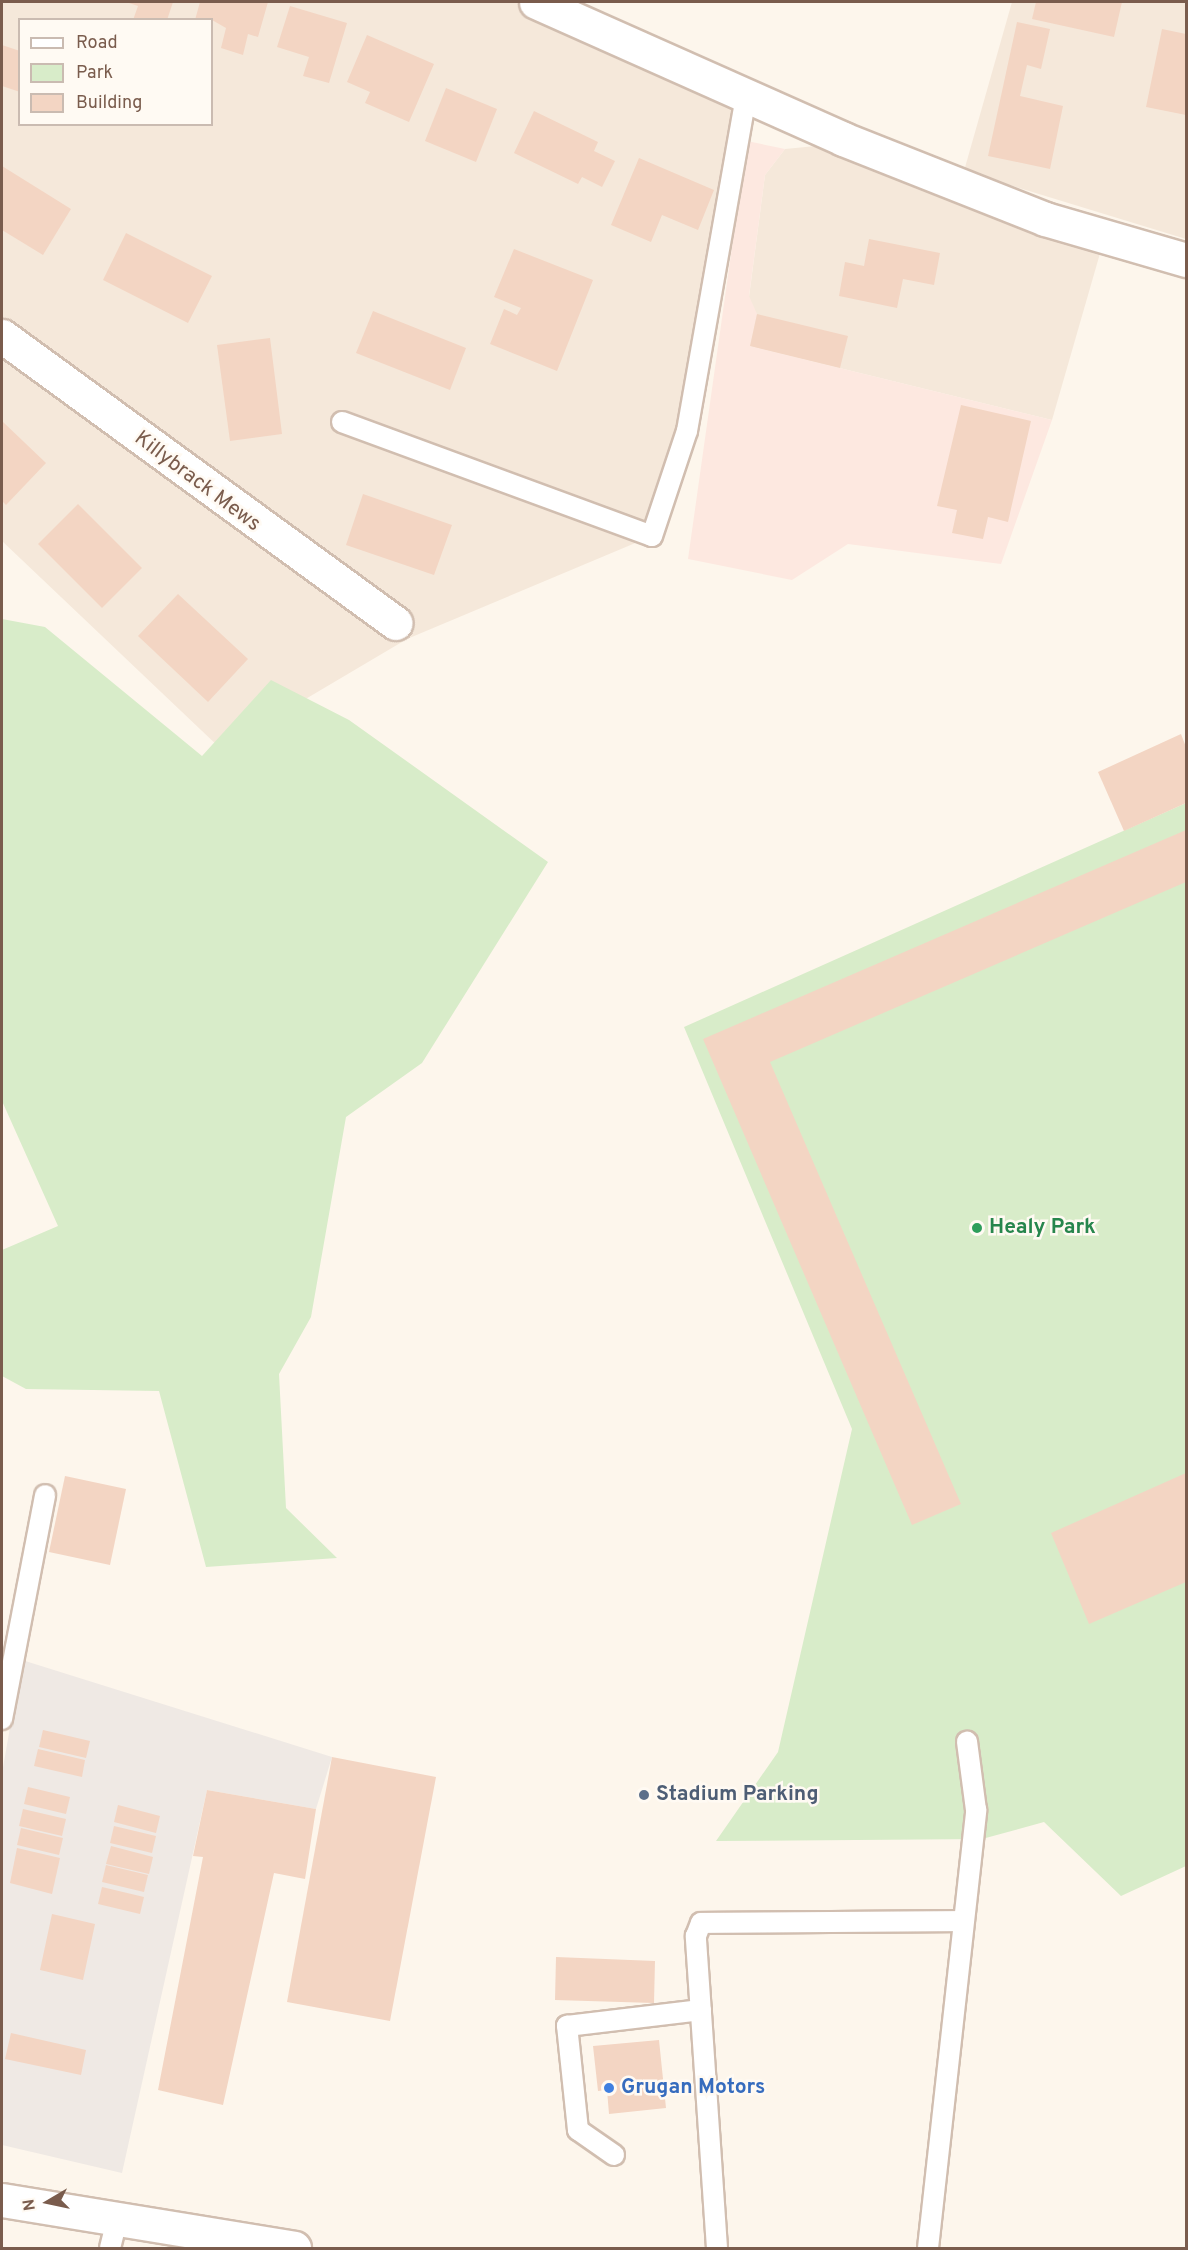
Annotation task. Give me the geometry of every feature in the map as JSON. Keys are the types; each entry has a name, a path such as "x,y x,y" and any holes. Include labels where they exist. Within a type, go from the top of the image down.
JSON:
{"street":[{"path":"536,2 746,95 1045,219 1186,260"},
{"name":"Killybrack Mews","path":"2,336 396,623"},
{"path":"2,2200 118,2216 294,2248"}],"lane":[{"path":"342,422 652,536 687,431 746,95"},
{"path":"2,1719 45,1495"},
{"path":"928,2248 960,1921 976,1810 967,1742"},
{"path":"717,2248 696,1936 701,1923 960,1921"},
{"path":"614,2155 578,2130 567,2026 701,2010"},
{"path":"110,2248 118,2216"}],"shaded area":[{"path":"2,2 536,2 746,95 707,326 652,536 407,639 221,749 2,541"},
{"path":"1012,2 1186,2 1186,239 964,171"},
{"path":"747,141 785,149 765,175 749,296 757,314 750,346 1052,420 1001,564 848,544 792,580 688,559"},
{"path":"816,146 1101,250 1052,420 750,346 749,297 765,175 785,149"},
{"path":"22,1660 332,1757 316,1809 207,1790 122,2173 2,2145 2,1773"}],"green space":[{"path":"2,619 45,627 202,756 271,680 349,720 548,862 422,1063 346,1117 311,1317 279,1374 286,1508 337,1558 206,1567 159,1391 26,1389 2,1376 2,1250 58,1226 2,1101"},
{"name":"Healy Park","path":"1186,803 1186,1866 1121,1896 1044,1822 982,1839 716,1841 778,1752 852,1429 684,1027"}],"building":[{"path":"126,2 173,2 168,18 134,18 138,6"},
{"path":"200,2 268,2 258,37 248,34 243,55 221,48 226,28 213,21 213,18 196,18"},
{"path":"1036,2 1122,2 1114,37 1032,19"},
{"path":"290,6 347,23 329,83 303,76 309,57 277,47"},
{"path":"1017,22 1050,29 1041,69 1027,65 1020,96 1063,106 1050,169 988,156"},
{"path":"1162,29 1186,34 1186,115 1146,107"},
{"path":"367,35 434,64 409,122 365,103 370,92 347,82"},
{"path":"2,45 18,50 18,91 2,86"},
{"path":"446,88 497,109 476,162 425,141"},
{"path":"534,111 598,142 594,151 615,161 602,187 582,177 578,184 514,153"},
{"path":"639,158 714,190 698,230 662,215 651,242 611,225"},
{"path":"2,166 71,209 43,255 2,230"},
{"path":"126,233 212,276 188,323 103,280"},
{"path":"869,239 940,253 934,285 903,279 897,308 839,296 845,262 864,266"},
{"path":"514,249 593,280 557,371 490,344 504,309 517,315 521,308 494,297"},
{"path":"373,311 466,348 450,390 356,353"},
{"path":"757,314 848,336 840,368 750,346"},
{"path":"270,338 282,434 230,441 217,345"},
{"path":"961,405 1031,421 1008,522 988,517 983,539 952,533 957,510 937,506"},
{"path":"2,421 46,463 6,505 2,501"},
{"path":"363,494 452,525 434,575 346,545"},
{"path":"78,504 142,568 102,608 38,544"},
{"path":"178,594 248,659 208,702 138,636"},
{"path":"1181,734 1186,747 1186,803 1124,831 1098,772"},
{"path":"1186,830 1186,882 770,1062 961,1504 912,1525 703,1039"},
{"path":"1186,1473 1186,1582 1089,1624 1051,1533"},
{"path":"65,1476 126,1489 110,1565 49,1552"},
{"path":"43,1730 90,1741 86,1758 39,1747"},
{"path":"38,1749 85,1760 82,1777 34,1766"},
{"path":"332,1757 436,1777 390,2021 287,2002"},
{"path":"28,1787 70,1797 66,1814 24,1804"},
{"path":"207,1790 316,1809 305,1879 274,1873 223,2105 158,2090 203,1857 193,1856"},
{"path":"118,1805 160,1816 156,1833 114,1822"},
{"path":"23,1809 66,1819 62,1836 19,1826"},
{"path":"114,1826 156,1836 152,1853 110,1843"},
{"path":"21,1828 63,1838 59,1855 17,1845"},
{"path":"111,1846 153,1857 149,1874 106,1864"},
{"path":"17,1848 60,1858 52,1894 10,1883"},
{"path":"106,1865 148,1875 144,1892 102,1882"},
{"path":"102,1887 144,1897 140,1914 98,1904"},
{"path":"52,1914 95,1924 83,1980 40,1970"},
{"path":"556,1957 655,1961 654,2003 555,2000"},
{"path":"11,2033 86,2050 81,2075 5,2059"},
{"path":"659,2040 666,2108 609,2114 607,2090 598,2091 593,2046"}],"place":[{"name":"Healy Park","path":"977,1228"},
{"name":"Stadium Parking","path":"644,1795"},
{"name":"Grugan Motors","path":"609,2088"}]}
